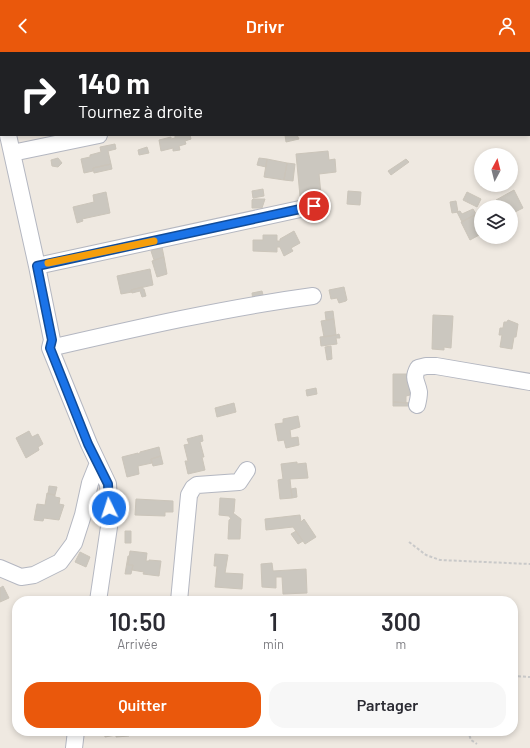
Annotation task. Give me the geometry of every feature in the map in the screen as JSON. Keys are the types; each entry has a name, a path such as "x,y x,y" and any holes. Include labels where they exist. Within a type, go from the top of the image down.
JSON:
{"street":[{"path":"8,136 52,340 50,348 88,444 108,484 110,520 99,596"},
{"path":"12,153 94,136"},
{"path":"37,266 314,206"},
{"path":"50,348 150,325 249,305 313,296"},
{"path":"417,405 419,393 414,374 418,368 426,366 436,366 530,382"},
{"path":"0,568 21,577 34,575 60,562 74,543 83,515 90,483 98,463"},
{"path":"179,596 189,495 193,488 197,485 239,482 247,470"},
{"path":"74,748 75,736"}],"path":[{"path":"409,542 426,555 440,560 530,564"},
{"path":"518,676 530,677"},
{"path":"470,736 471,740 477,744"}],"building":[{"path":"175,136 190,136 191,139 185,141 186,144 179,146 180,150 173,151 173,148 161,151 159,140 171,137 171,139 175,138"},
{"path":"285,136 298,136 299,139 286,142"},
{"path":"115,144 116,149 108,151 111,164 93,168 93,171 84,173 81,159 101,152 100,147"},
{"path":"147,147 149,153 139,155 138,150"},
{"path":"328,151 329,160 335,159 336,172 319,174 321,194 300,196 296,154"},
{"path":"58,158 62,163 58,167 52,166 51,160"},
{"path":"259,158 267,159 266,167 257,165"},
{"path":"267,159 287,163 284,180 264,177"},
{"path":"406,159 409,162 391,175 388,171"},
{"path":"287,163 295,164 293,181 284,180"},
{"path":"111,164 112,169 94,173 93,168"},
{"path":"263,189 264,196 253,198 252,191"},
{"path":"348,191 361,192 360,205 347,204"},
{"path":"106,192 110,213 82,219 83,221 77,223 73,207 94,202 93,195"},
{"path":"467,192 481,199 474,200 474,206 463,200"},
{"path":"510,192 515,192 523,208 518,210 518,200 496,200"},
{"path":"253,199 265,199 262,208 252,208"},
{"path":"456,201 458,212 452,213 450,202"},
{"path":"473,209 474,211 474,215 462,222 457,212 460,211 462,214"},
{"path":"474,216 474,238 470,240 461,222"},
{"path":"294,231 300,243 291,248 293,251 284,256 280,247 277,247 277,252 253,251 253,240 263,240 263,235 277,235 277,241 280,241 280,239"},
{"path":"162,247 164,257 154,260 151,251"},
{"path":"164,257 167,274 157,277 152,261"},
{"path":"150,269 153,285 121,294 117,276"},
{"path":"142,287 146,296 142,297 140,291 132,293 131,290"},
{"path":"344,287 346,301 339,303 337,298 331,299 329,290"},
{"path":"262,291 264,299 253,301 252,293"},
{"path":"333,311 334,319 326,320 325,312"},
{"path":"433,315 453,316 451,348 444,347 444,350 432,349"},
{"path":"334,319 336,335 324,337 321,321"},
{"path":"508,320 518,324 512,349 500,347 502,335 499,335 500,328 503,328 504,322 507,322"},
{"path":"339,334 340,338 336,338 337,344 321,346 320,337"},
{"path":"331,346 332,359 327,360 325,347"},
{"path":"393,374 410,374 410,395 406,396 406,403 393,402"},
{"path":"316,388 317,394 307,396 306,390"},
{"path":"393,402 412,403 412,406 393,406"},
{"path":"234,403 236,412 217,417 215,408"},
{"path":"298,416 300,427 290,430 291,438 298,437 299,445 286,448 284,440 278,441 275,424 283,423 283,419"},
{"path":"29,431 32,437 38,434 43,444 38,447 39,450 26,458 16,438"},
{"path":"202,435 203,441 200,442 204,457 202,457 205,470 188,474 185,461 188,461 184,445 189,444 187,439"},
{"path":"159,447 161,456 151,459 152,463 138,466 139,474 127,477 122,457 138,454 140,452"},
{"path":"161,456 163,464 153,466 151,459"},
{"path":"297,462 297,464 306,463 308,478 290,479 292,498 280,499 278,480 283,479 281,464"},
{"path":"49,486 57,487 55,495 48,494"},
{"path":"296,488 297,497 292,498 291,489"},
{"path":"47,493 60,498 59,504 64,505 59,520 44,518 43,521 34,520 37,504 45,505"},
{"path":"220,498 235,499 233,513 241,519 240,539 228,539 229,520 231,519 229,516 219,515"},
{"path":"136,499 173,501 173,512 165,512 165,516 135,515"},
{"path":"300,515 301,522 304,519 316,537 305,544 293,527 266,530 265,519"},
{"path":"125,531 131,531 131,543 125,543"},
{"path":"296,531 303,541 298,544 291,534"},
{"path":"130,551 147,553 146,561 161,561 159,576 143,574 144,572 132,570 133,565 128,565"},
{"path":"80,552 90,557 86,567 75,562"},
{"path":"215,554 228,555 225,573 243,574 242,589 215,587 217,566 214,566"},
{"path":"128,556 128,565 133,565 131,574 125,574"},
{"path":"272,563 273,571 306,569 307,593 283,594 282,577 276,577 276,588 262,587 261,564"},
{"path":"3,586 9,598 0,602 0,588"}],"slow traffic":[{"path":"48,263 154,241"}],"route":[{"path":"109,508 108,484 88,444 50,348 52,340 37,266 314,206"}]}
